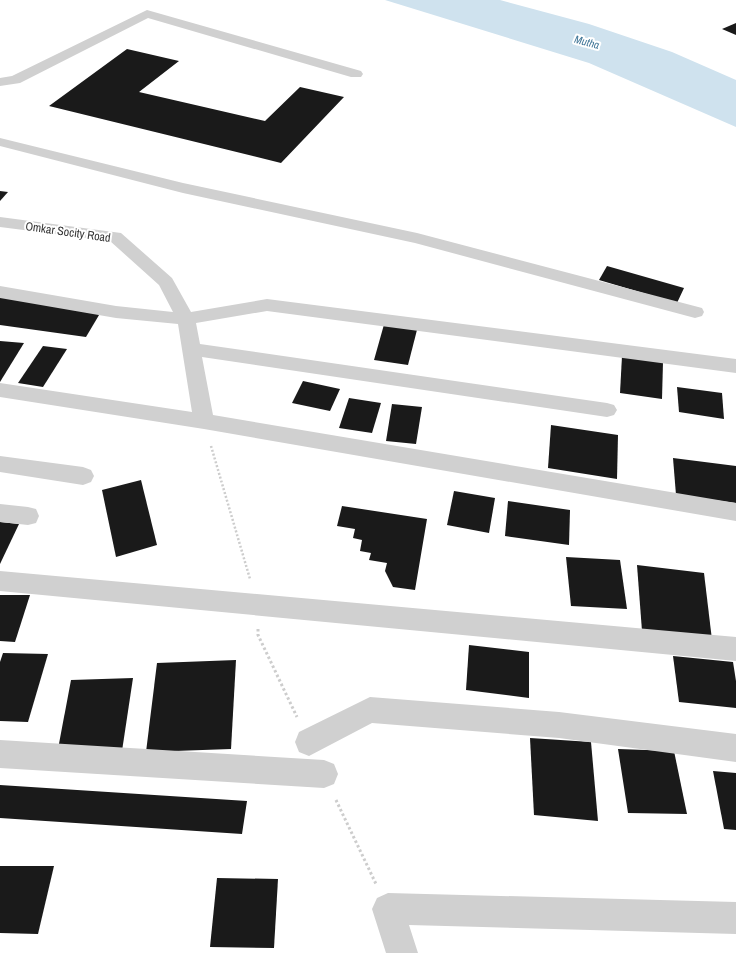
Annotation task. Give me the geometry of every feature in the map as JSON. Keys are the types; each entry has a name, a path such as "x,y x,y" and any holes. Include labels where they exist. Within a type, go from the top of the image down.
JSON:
{"street":[{"path":"0,82 15,80 147,14 356,74"},
{"path":"0,142 183,188 417,238 695,312"},
{"name":"Omkar Socity Road","path":"0,222 115,237 166,282 186,319 204,421"},
{"path":"0,292 116,312 186,319 267,305 736,366"},
{"path":"191,349 607,410"},
{"path":"0,390 204,421 736,512"},
{"path":"0,464 83,476"},
{"path":"0,513 28,516"},
{"path":"0,581 736,649"},
{"path":"308,742 370,710 559,725 736,748"},
{"path":"0,754 324,774"},
{"path":"402,953 388,909 736,918"}],"path":[{"path":"204,421 258,606 258,635 308,742"},
{"path":"324,774 388,909"}],"water":[{"name":"Mutha","path":"385,0 500,0 589,24 672,52 736,80 736,127 589,63"}],"building":[{"path":"736,23 736,35 722,29"},
{"path":"127,49 179,61 139,92 265,121 300,87 344,97 281,163 49,106"},
{"path":"0,191 8,192 0,201"},
{"path":"607,266 684,288 677,303 599,280"},
{"path":"0,297 102,310 86,337 0,325"},
{"path":"385,321 418,326 408,365 374,360"},
{"path":"0,341 24,343 0,382"},
{"path":"43,346 67,349 43,387 18,383"},
{"path":"622,356 663,362 662,399 620,393"},
{"path":"303,381 340,389 330,411 292,403"},
{"path":"677,387 722,393 724,419 679,412"},
{"path":"349,398 381,403 372,433 339,428"},
{"path":"392,404 422,407 416,444 386,441"},
{"path":"551,425 618,435 617,479 548,468"},
{"path":"673,458 736,466 736,503 676,495"},
{"path":"141,480 157,545 116,557 102,490"},
{"path":"454,491 495,498 489,533 447,525"},
{"path":"508,501 570,510 569,545 505,536"},
{"path":"342,506 427,519 415,590 393,587 385,571 387,563 369,560 371,553 360,551 362,540 353,538 355,529 337,526"},
{"path":"0,522 19,524 0,564"},
{"path":"566,557 620,560 627,609 571,606"},
{"path":"637,565 704,573 712,640 642,631"},
{"path":"0,595 30,595 15,642 0,641"},
{"path":"469,645 529,652 529,698 466,690"},
{"path":"3,653 48,654 28,722 0,721 0,662"},
{"path":"673,656 733,662 736,681 736,708 679,702"},
{"path":"236,660 231,749 146,752 157,663"},
{"path":"133,678 122,751 58,749 71,680"},
{"path":"530,738 591,742 598,821 534,815"},
{"path":"618,749 674,751 687,814 628,813"},
{"path":"713,771 736,773 736,830 724,829"},
{"path":"0,785 247,801 242,834 0,818"},
{"path":"0,866 54,866 38,934 0,933"},
{"path":"217,878 278,879 274,948 210,947"}]}
